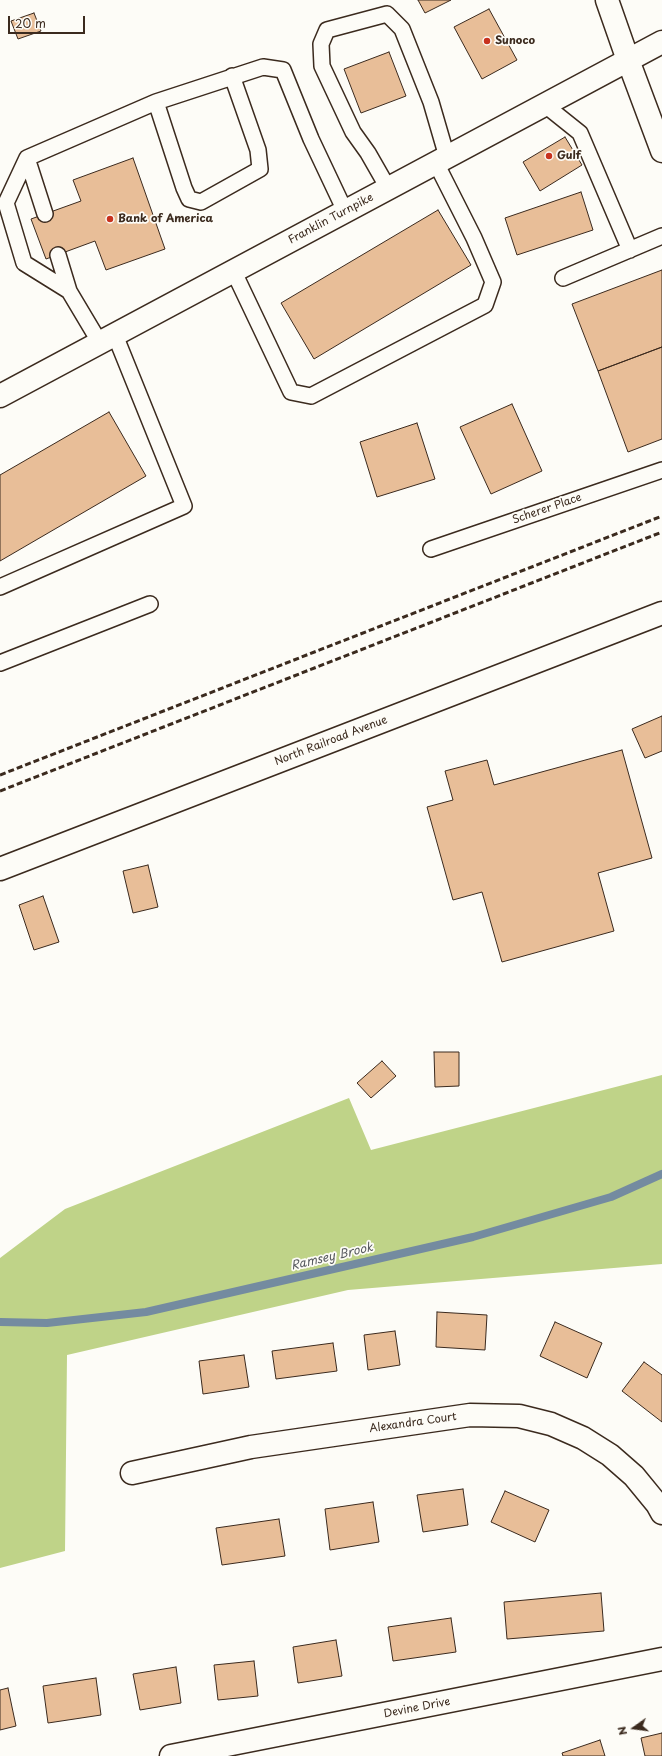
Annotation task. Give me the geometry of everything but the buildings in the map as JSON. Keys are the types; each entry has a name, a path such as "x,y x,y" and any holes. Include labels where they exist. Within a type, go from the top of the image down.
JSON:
{"street":[{"path":"607,0 662,151"},
{"name":"Franklin Turnpike","path":"0,396 108,339 233,270 662,42"},
{"name":"North Railroad Avenue","path":"0,869 662,613"},
{"name":"Alexandra Court","path":"132,1473 251,1447 470,1415 519,1416 551,1424 583,1438 610,1455 634,1476 657,1504 662,1514"},
{"name":"Devine Drive","path":"171,1756 662,1659"}],"lane":[{"path":"233,270 291,392 311,396 485,305 493,282 442,160 431,102 402,29 387,14 327,30 321,44 322,66 353,132 368,153 388,188"},
{"path":"0,587 184,506 108,339 69,291 24,263 6,203 27,158 156,102 263,67 283,70 311,139 346,211"},
{"path":"156,102 189,199 201,202 260,169 258,150 232,76"},
{"path":"545,105 580,134 630,250"},
{"path":"27,158 45,214"},
{"path":"563,278 662,236"},
{"path":"58,255 69,291"},
{"name":"Scherer Place","path":"432,549 662,470"},
{"path":"0,663 150,604"}],"green space":[{"path":"662,1075 662,1264 348,1290 67,1355 65,1551 0,1568 0,1258 65,1209 349,1098 371,1150"}],"waterway":[{"name":"Ramsey Brook","path":"0,1322 47,1323 146,1312 473,1237 611,1197 662,1174"}],"railway":[{"path":"0,775 662,516"},
{"path":"0,791 662,532"}],"place":[{"name":"Sunoco","path":"487,41"},
{"name":"Gulf","path":"549,156"},
{"name":"Bank of America","path":"110,219"}]}
